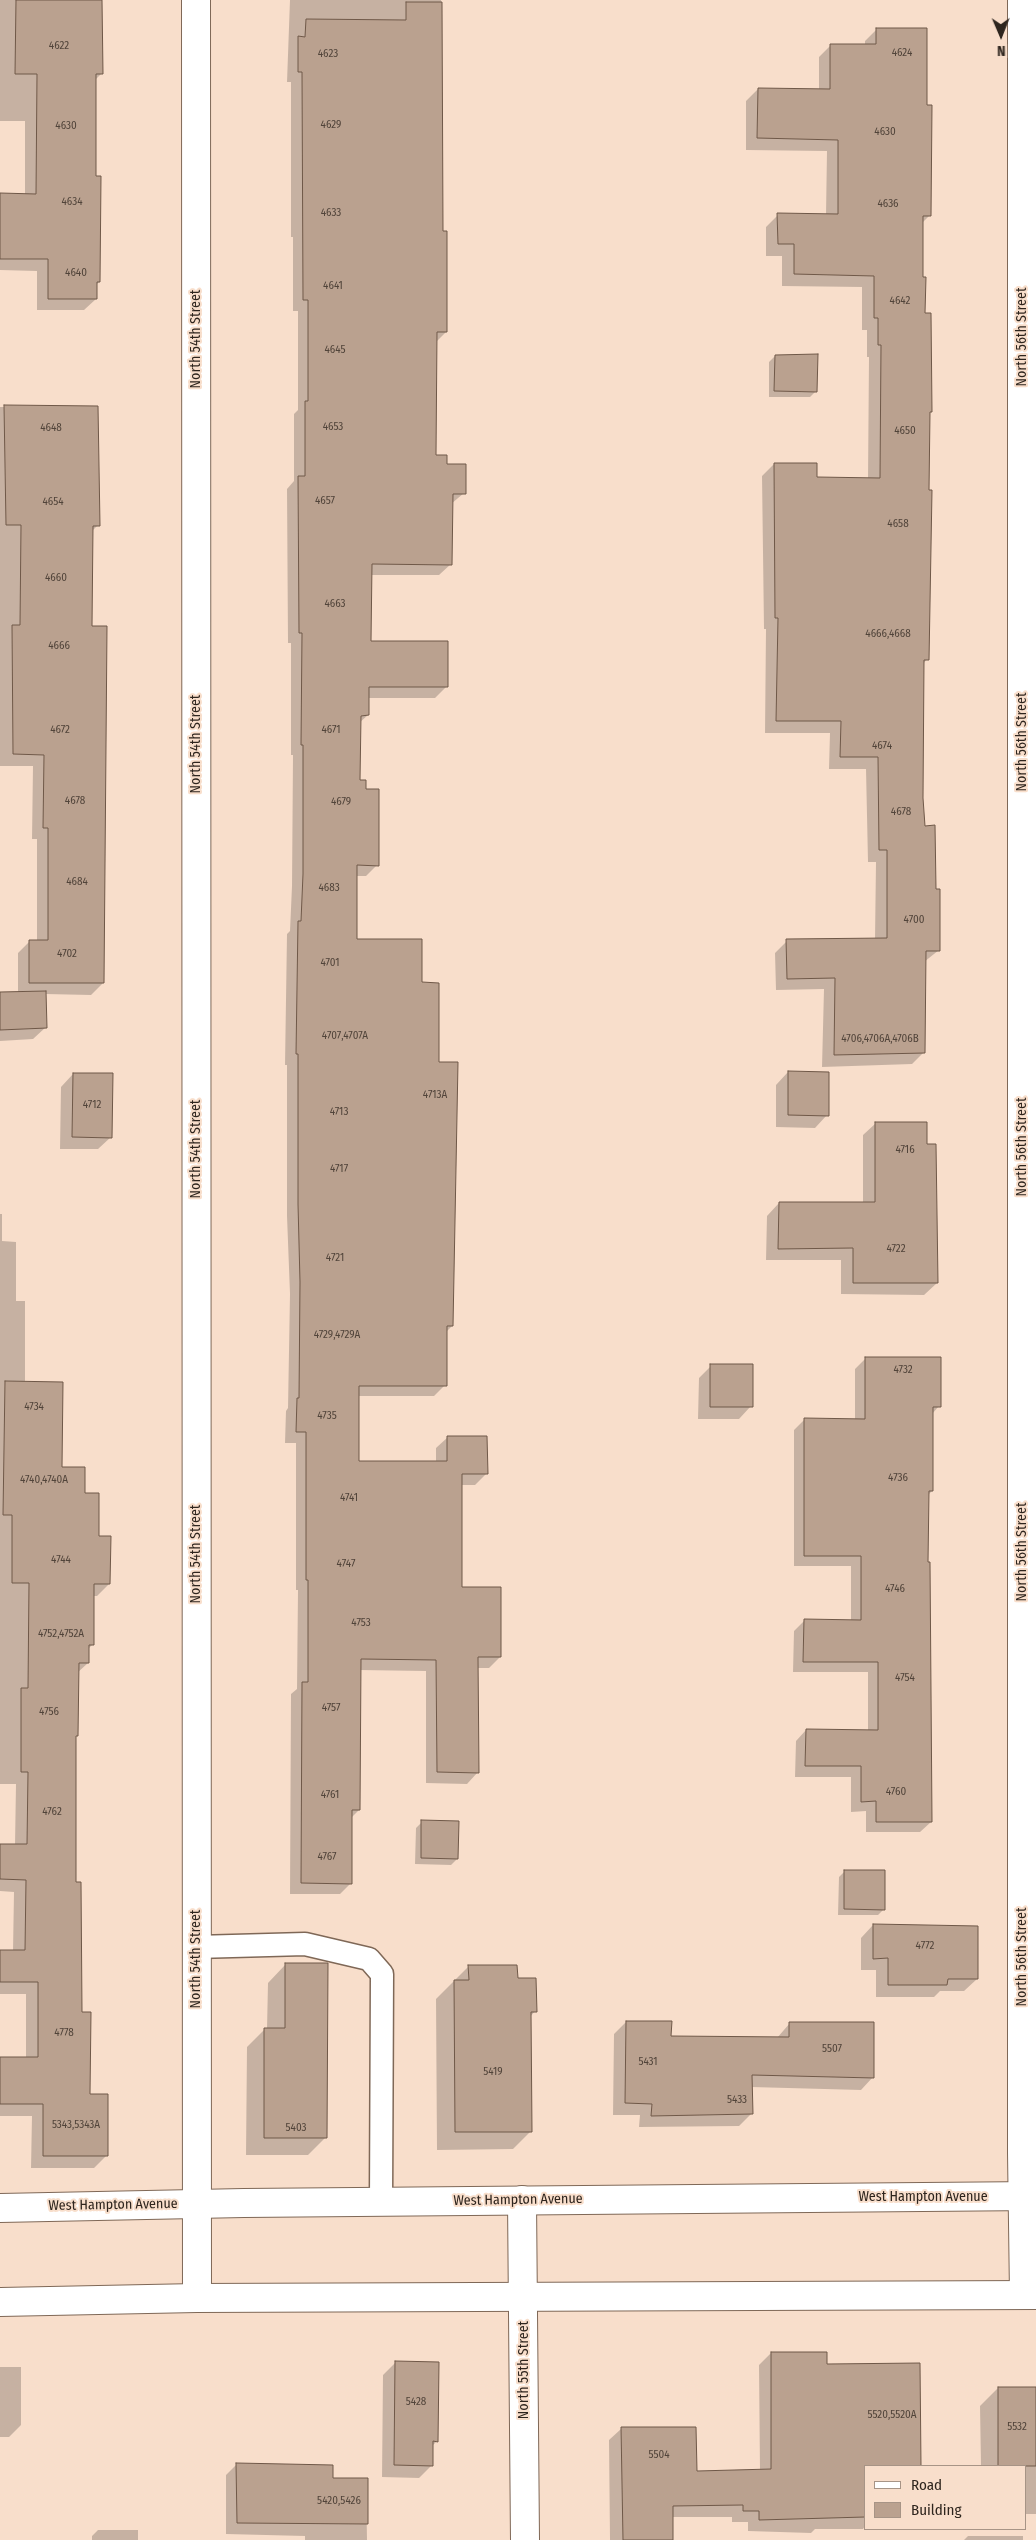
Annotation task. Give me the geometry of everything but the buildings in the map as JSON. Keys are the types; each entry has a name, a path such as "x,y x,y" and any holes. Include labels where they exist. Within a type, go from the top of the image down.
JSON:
{"street":[{"name":"North 54th Street","path":"196,0 196,2298"},
{"name":"North 56th Street","path":"1022,0 1030,2294"},
{"name":"West Hampton Avenue","path":"0,2208 522,2200 1029,2196"},
{"name":"North 55th Street","path":"522,2200 525,2540"},
{"path":"0,2302 196,2298 524,2298 1030,2294"}],"lane":[{"path":"196,1947 305,1944 369,1959 382,1974 381,2202"}]}
